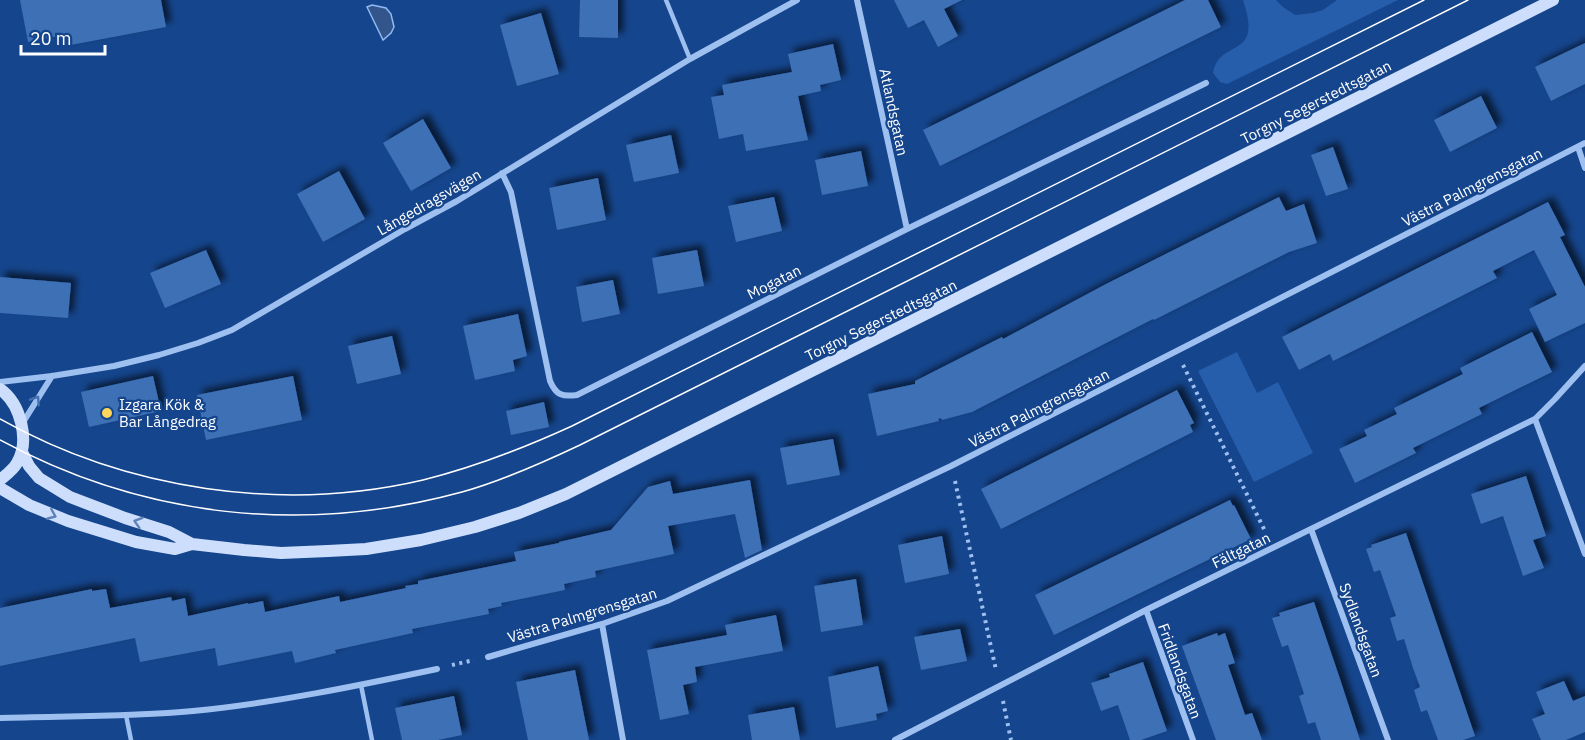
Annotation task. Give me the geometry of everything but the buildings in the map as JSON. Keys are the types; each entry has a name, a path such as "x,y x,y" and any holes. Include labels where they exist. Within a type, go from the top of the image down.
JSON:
{"street":[{"name":"Långedragsvägen","path":"0,382 114,366 159,356 232,330 502,173 690,60 797,0"},
{"name":"Atlandsgatan","path":"857,0 907,229"},
{"name":"Torgny Segerstedtsgatan","path":"22,452 29,466 39,478 70,497 169,532 192,544 281,553 366,549 421,540 475,527 519,513 566,494 1553,0"},
{"name":"Mogatan","path":"502,173 512,192 550,381 554,390 560,394 577,395 907,229 1206,83"},
{"name":"Västra Palmgrensgatan","path":"488,657 602,624 667,601 951,466 1585,143"},
{"path":"1578,147 1585,168"},
{"name":"Fältgatan","path":"895,740 1146,610 1534,419 1585,366"},
{"path":"21,425 52,376"},
{"path":"0,389 10,398 18,411 22,452 16,464 0,480"},
{"path":"1534,419 1585,554"},
{"name":"Torgny Segerstedtsgatan","path":"0,488 29,505 68,521 136,542 175,549 192,544"},
{"name":"Sydlandsgatan","path":"1311,529 1388,740"},
{"name":"Fridlandsgatan","path":"1146,610 1192,740"},
{"path":"602,624 623,740"},
{"path":"0,718 192,711 260,703 436,669"}],"lane":[{"path":"666,0 690,60"},
{"path":"361,685 372,740"},
{"path":"126,715 131,740"}],"path":[{"path":"1176,351 1273,547"},
{"path":"951,466 1011,740"},
{"path":"436,669 488,657"}],"shaded area":[{"path":"1243,0 1276,0 1295,15 1323,10 1337,0 1398,0 1227,84 1220,82 1213,73 1217,62 1223,55 1244,41 1248,32 1248,19"},
{"path":"372,5 386,8 391,14 394,27 383,40 367,7"},
{"path":"1237,352 1257,393 1278,382 1313,453 1254,482 1198,371"}],"tram line":[{"path":"0,419 49,443 99,463 152,478 206,488 260,494 315,494 370,490 442,475 499,456 572,426 1424,0"},
{"path":"0,440 55,466 111,487 168,502 226,511 284,515 343,513 403,505 477,488 580,445 1468,0"}],"place":[{"name":"Izgara Kök & Bar Långedrag","path":"107,413"}]}
